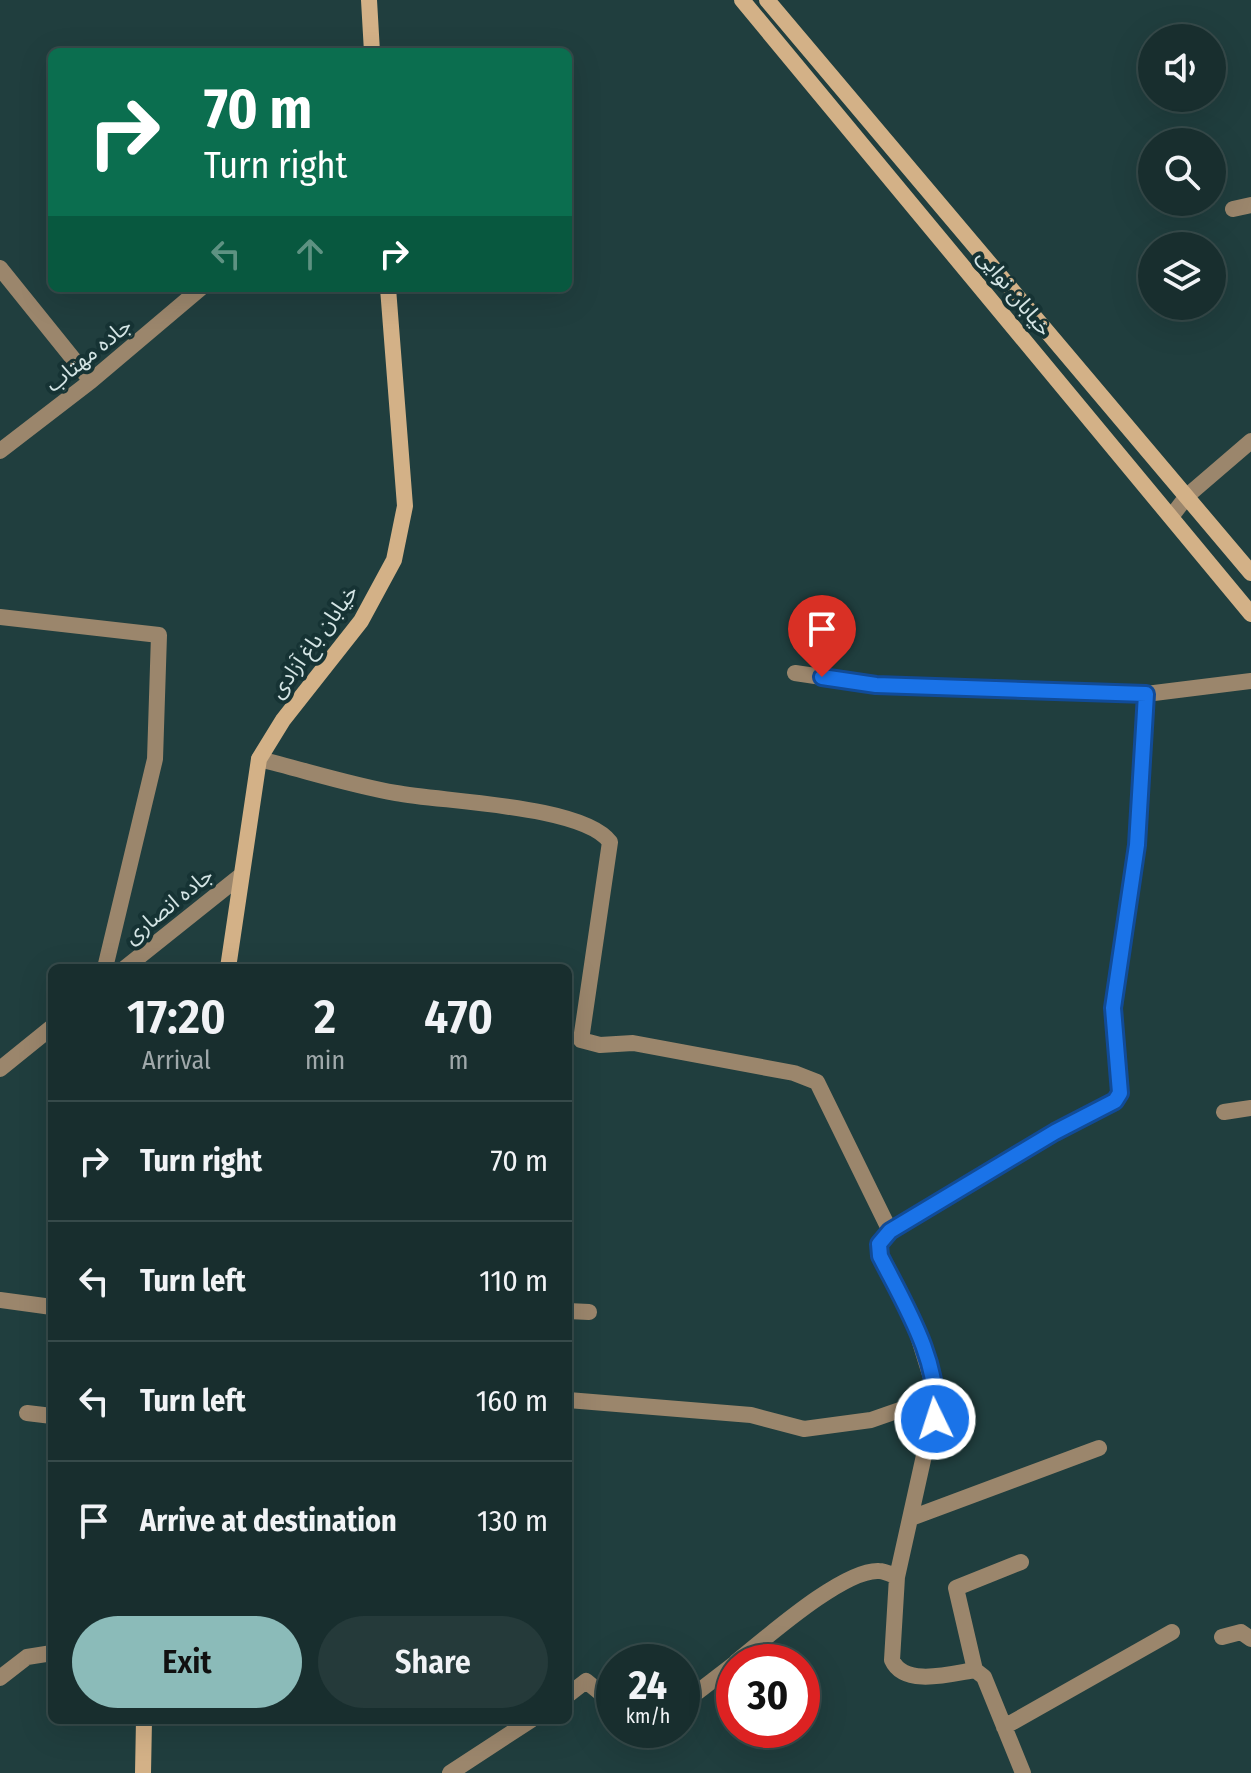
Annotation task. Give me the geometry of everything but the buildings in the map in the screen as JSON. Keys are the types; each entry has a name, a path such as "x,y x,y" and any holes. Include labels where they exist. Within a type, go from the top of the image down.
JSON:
{"street":[{"path":"369,0 372,48"},
{"name":"خیابان نوایی","path":"742,0 1251,614"},
{"name":"خیابان نوایی","path":"767,0 1251,573"},
{"path":"1233,209 1251,205"},
{"path":"0,268 91,381"},
{"name":"جاده مهتاب","path":"0,451 91,381 196,292"},
{"name":"خیابان باغ آزادی","path":"228,964 239,877 259,759 283,720 361,621 394,560 405,506 388,292"},
{"path":"1171,517 1187,496 1251,441"},
{"path":"0,617 159,635 155,759 106,964"},
{"path":"795,673 876,685 1146,694 1251,681"},
{"path":"975,1670 907,1677 896,1670 892,1660 897,1577 937,1397 914,1323 880,1256 879,1244 890,1231 1055,1132 1115,1101 1120,1093 1113,1008 1137,845 1146,694"},
{"path":"259,759 397,793 541,812 587,825 607,837 610,842 581,1040 600,1045 633,1043 794,1073 817,1082 890,1231"},
{"name":"جاده انصاری","path":"130,964 239,877"},
{"path":"0,1069 48,1030"},
{"path":"1224,1112 1251,1108"},
{"path":"0,1300 48,1306"},
{"path":"572,1311 589,1312"},
{"path":"572,1400 751,1415 804,1429 871,1420 937,1397"},
{"path":"27,1413 48,1416"},
{"path":"911,1518 1099,1448"},
{"path":"1021,1562 956,1588 975,1670 984,1677 1023,1773"},
{"path":"759,1644 820,1596 853,1579 878,1571 897,1577"},
{"path":"1004,1727 1172,1632"},
{"path":"1222,1637 1241,1632 1251,1639"},
{"path":"0,1678 27,1657 48,1654"},
{"path":"700,1690 716,1678"},
{"path":"572,1692 586,1681 596,1689"},
{"path":"143,1773 144,1724"},
{"path":"450,1773 525,1724"}],"route":[{"path":"822,677 876,685 1146,694 1137,845 1113,1008 1120,1093 1115,1101 1055,1132 890,1231 879,1244 880,1256 914,1323 937,1397 935,1419"}]}
